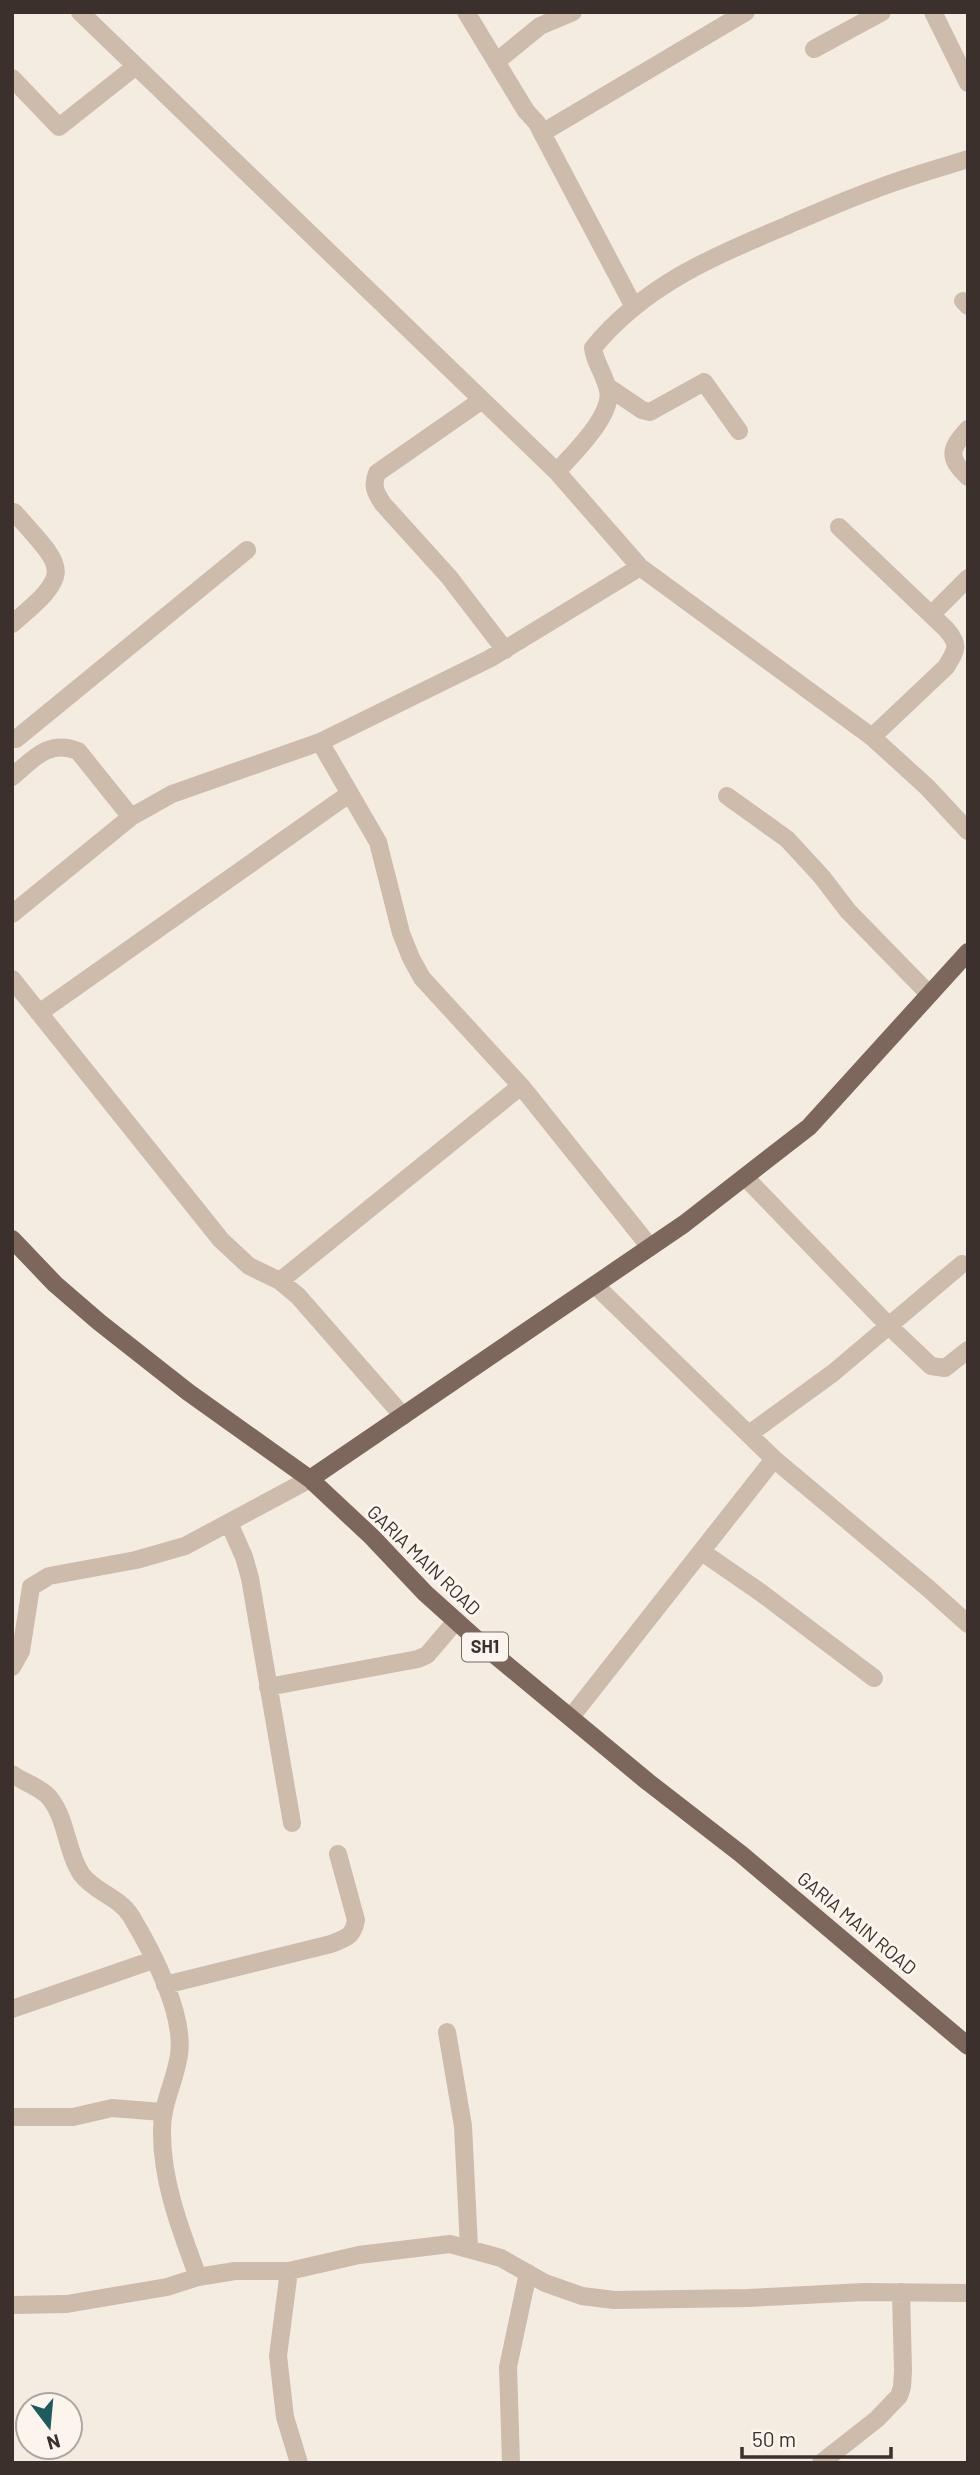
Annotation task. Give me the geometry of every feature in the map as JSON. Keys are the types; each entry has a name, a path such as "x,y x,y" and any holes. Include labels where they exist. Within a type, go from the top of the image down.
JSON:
{"main road":[{"path":"310,1479 650,1247 809,1127 968,952"},
{"name":"GARIA MAIN ROAD","path":"12,1239 55,1284 99,1322 188,1392 310,1479 372,1536 456,1621 648,1782 741,1854 968,2046"}],"street":[{"path":"80,12 557,472 640,566 872,737 968,831"},
{"path":"466,12 526,111 537,123 634,307"},
{"path":"496,62 537,19 573,12"},
{"path":"542,133 718,19 746,12"},
{"path":"814,49 881,12"},
{"path":"933,12 968,83"},
{"path":"12,78 59,127 136,66"},
{"path":"557,472 604,414 610,401 608,387 594,357 593,348 634,307 681,273 744,243 876,188 968,159"},
{"path":"608,387 642,410 650,412 704,382 739,431"},
{"path":"482,400 377,473 374,482 375,491 383,503 449,578 505,650"},
{"path":"968,429 952,451 959,469 968,477"},
{"path":"12,624 40,600 55,583 58,572 43,545 14,512"},
{"path":"839,527 954,639 955,652 946,667 872,737"},
{"path":"31,761 14,737 247,550"},
{"path":"12,914 131,817 172,793 320,742 505,650 640,566"},
{"path":"931,615 968,578"},
{"path":"320,742 378,842 401,933 422,978 521,1086 650,1247"},
{"path":"12,777 43,752 57,746 66,746 78,751 131,817"},
{"path":"39,1013 348,794"},
{"path":"727,796 787,839 822,877 848,911 929,994"},
{"path":"12,979 221,1240 249,1266 280,1281 298,1296 403,1416"},
{"path":"280,1281 521,1086"},
{"path":"746,1177 931,1366 945,1368 968,1350"},
{"path":"749,1434 833,1373 962,1264"},
{"path":"595,1285 774,1460 968,1624"},
{"path":"571,1717 774,1460"},
{"path":"12,1667 21,1651 31,1587 38,1581 49,1576 159,1555 185,1546 310,1479"},
{"path":"229,1523 250,1578 292,1823"},
{"path":"702,1552 874,1678"},
{"path":"268,1687 418,1659 427,1655 456,1621"},
{"path":"12,1773 49,1797 82,1874 128,1912 165,1985 179,2028 180,2042 179,2057 162,2112 162,2137 169,2189 177,2220 198,2277"},
{"path":"165,1985 346,1938 354,1931 356,1920 338,1854"},
{"path":"12,2010 153,1960"},
{"path":"447,2032 463,2126 469,2247"},
{"path":"12,2118 73,2117 113,2108 162,2112"},
{"path":"12,2305 67,2304 167,2287 198,2277 235,2271 289,2271 359,2255 450,2244 469,2247 501,2258 545,2283 582,2296 614,2300 968,2292"},
{"path":"289,2271 278,2356 285,2417 299,2463"},
{"path":"511,2463 508,2367 528,2273"},
{"path":"821,2463 877,2419 898,2396 902,2387 903,2371 901,2292"}]}
